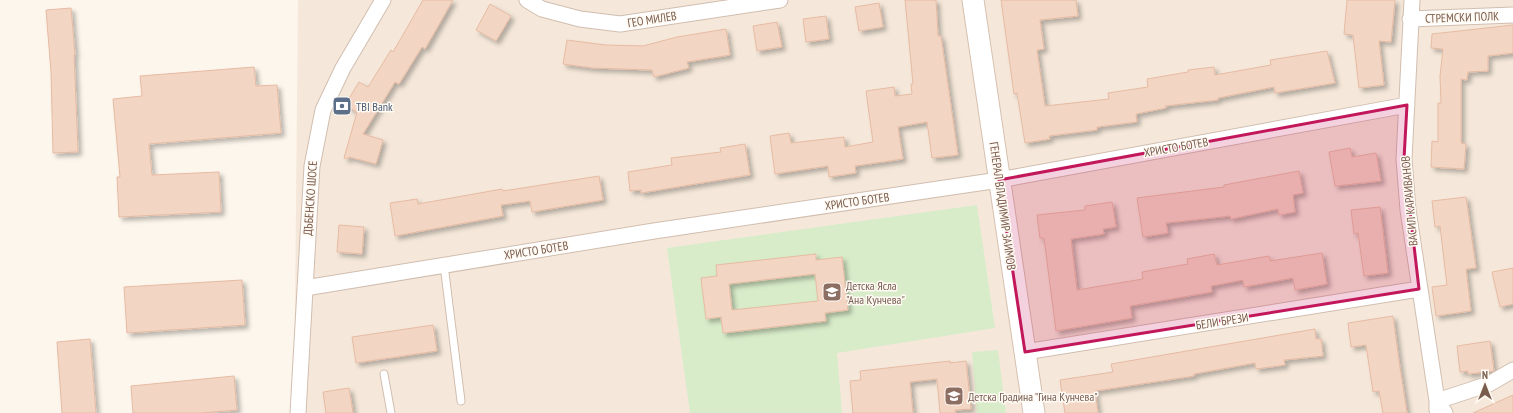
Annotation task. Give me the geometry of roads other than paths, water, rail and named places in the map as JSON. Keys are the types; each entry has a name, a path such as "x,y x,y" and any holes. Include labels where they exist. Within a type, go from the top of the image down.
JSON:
{"street":[{"name":"ДЪБЕНСКО ШОСЕ","path":"298,413 312,166 323,110 343,68 383,0"},
{"name":"ГЕО МИЛЕВ","path":"527,0 542,9 580,20 620,24 780,0"},
{"name":"ГЕНЕРАЛ ВЛАДИМИР ЗАИМОВ","path":"973,0 1034,413"},
{"name":"ВАСИЛ КАРАИВАНОВ","path":"1412,0 1404,159 1408,210 1419,290 1440,409"},
{"name":"СТРЕМСКИ ПОЛК","path":"1410,19 1513,15"},
{"name":"ХРИСТО БОТЕВ","path":"305,288 654,231 999,180 1406,105"},
{"name":"БЕЛИ БРЕЗИ","path":"1025,352 1419,290"},
{"path":"1440,409 1513,370"}],"lane":[{"path":"444,265 461,401"},
{"path":"384,374 391,413"}],"place":[{"name":"TBI Bank","path":"342,106"},
{"name":"Детска Ясла \"Ана Кунчева\"","path":"832,292"},
{"name":"Детска Градина \"Гина Кунчева\"","path":"954,396"}]}
